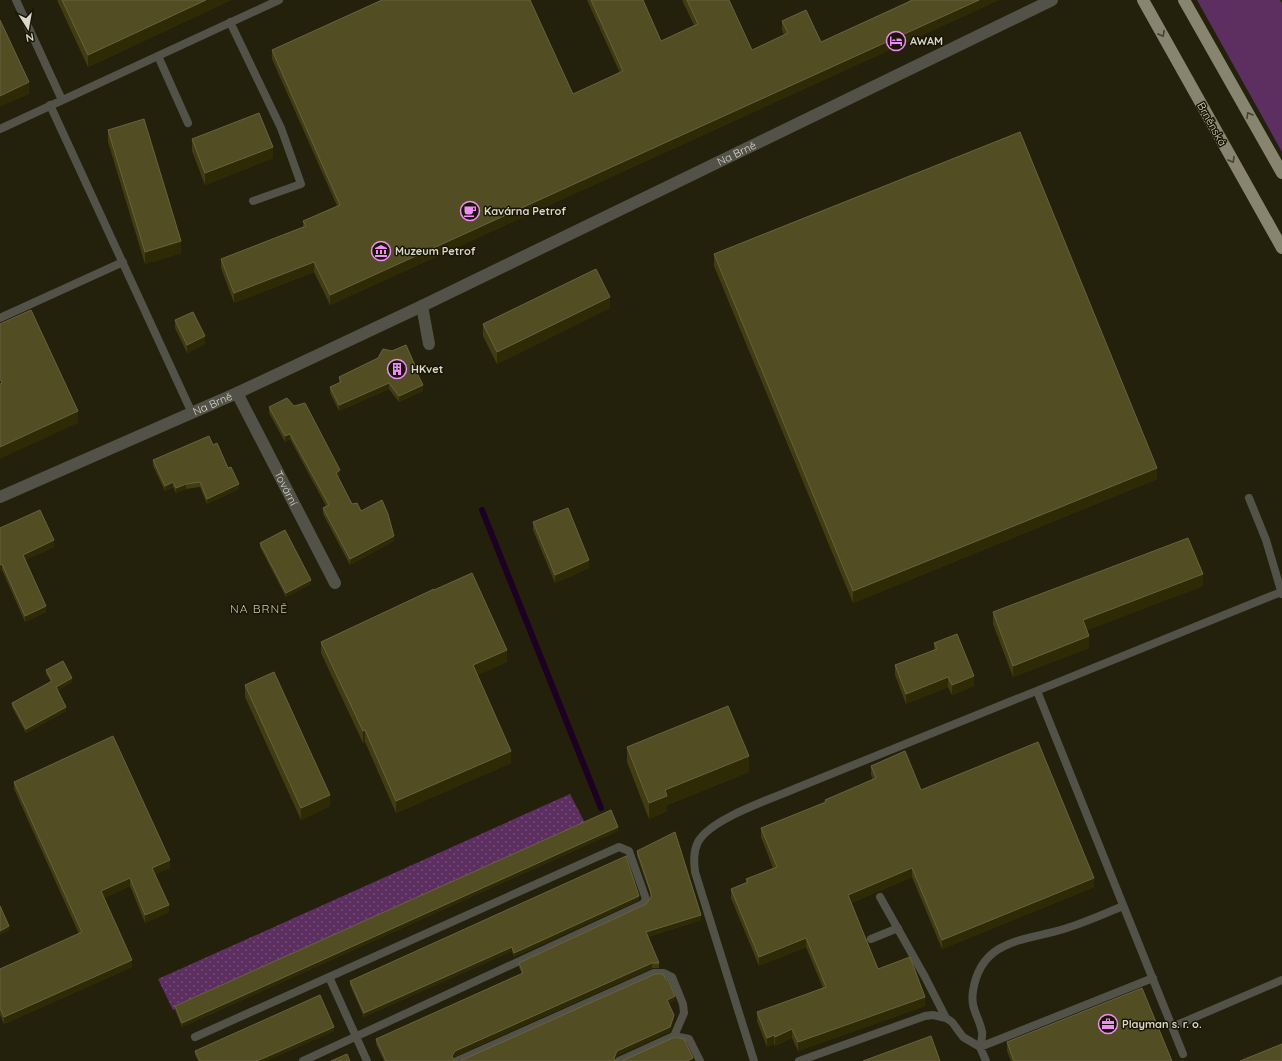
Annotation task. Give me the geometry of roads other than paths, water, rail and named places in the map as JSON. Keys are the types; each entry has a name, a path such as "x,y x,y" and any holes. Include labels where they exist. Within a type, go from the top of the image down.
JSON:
{"main road":[{"name":"Brněnská","path":"1143,0 1282,248"},
{"path":"1184,0 1282,173"}],"street":[{"name":"Na Brně","path":"0,497 237,393 422,306 1052,0"},
{"path":"422,306 429,344"},
{"name":"Tovární","path":"237,393 335,583"}],"lane":[{"path":"16,0 62,100"},
{"path":"0,129 279,0"},
{"path":"230,22 281,128 301,184 253,201"},
{"path":"158,56 188,123"},
{"path":"50,106 192,413"},
{"path":"0,318 123,262"},
{"path":"754,1061 697,882 694,862 695,852 698,842 703,835 716,825 748,808 1282,593 1266,540 1249,498"},
{"path":"1037,691 1184,1054"},
{"path":"195,1037 619,847 628,851 646,899 643,904 303,1061"},
{"path":"880,897 946,1018 963,1036 980,1047"},
{"path":"986,1061 980,1047 982,1031 973,1009 972,992 979,971 992,953 1009,943 1064,929 1123,906"},
{"path":"871,939 898,928"},
{"path":"457,1061 654,973 664,973 672,977 683,1004 684,1013 674,1036"},
{"path":"329,978 367,1061"},
{"path":"980,1047 1153,978"},
{"path":"1172,1027 1282,980"},
{"path":"799,1061 918,1017 933,1015 946,1018"},
{"path":"619,1061 674,1036 689,1039 700,1061"}],"waterway":[{"path":"482,510 601,808"}],"place":[{"name":"AWAM","path":"896,41"},
{"name":"Kavárna Petrof","path":"470,211"},
{"name":"Muzeum Petrof","path":"381,251"},
{"name":"HKvet","path":"397,369"},
{"name":"Playman s. r. o.","path":"1108,1024"}],"district":[{"name":"NA BRNĚ","path":"259,609"}]}
